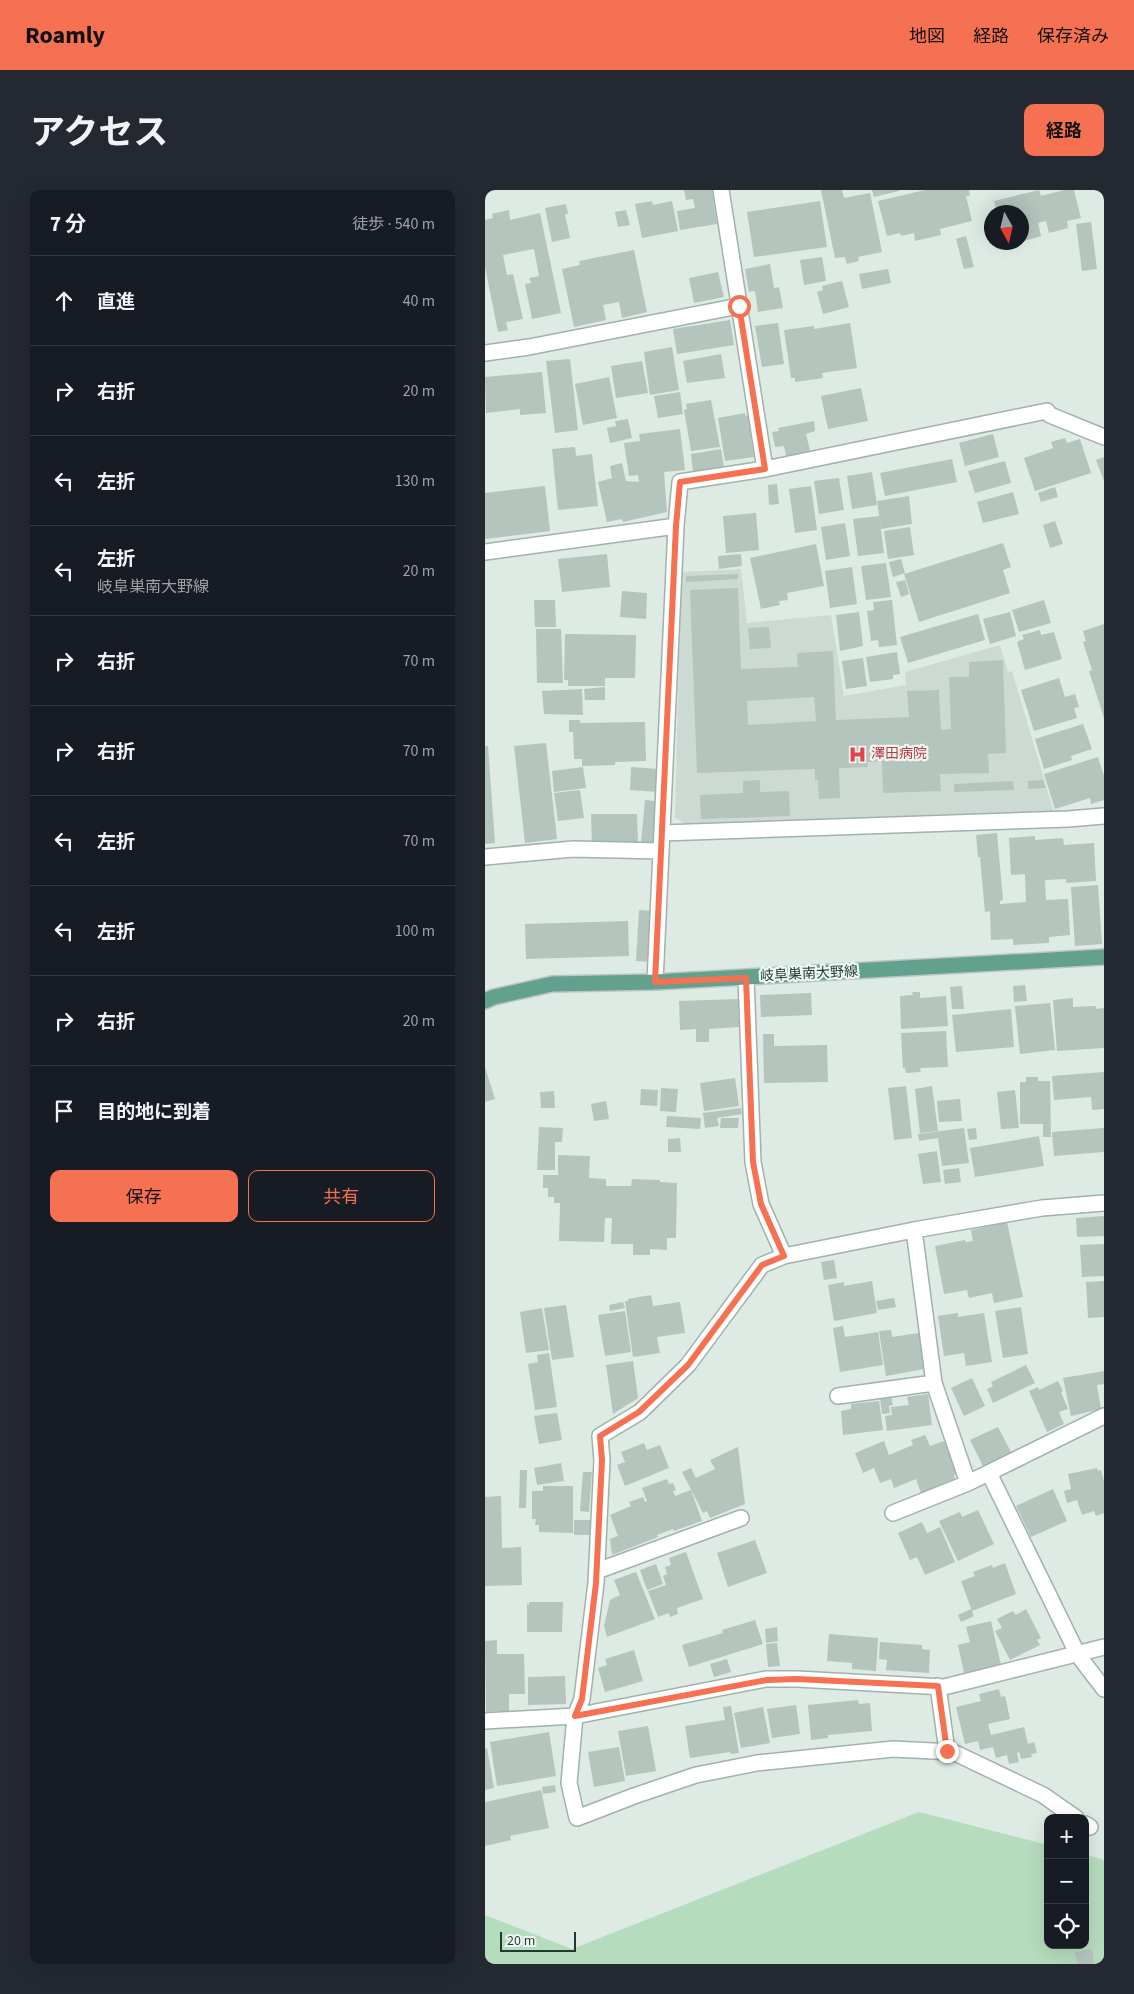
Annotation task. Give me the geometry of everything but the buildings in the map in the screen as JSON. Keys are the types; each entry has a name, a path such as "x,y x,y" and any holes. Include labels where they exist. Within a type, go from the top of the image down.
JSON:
{"main road":[{"name":"岐阜巣南大野線","path":"488,997 552,984 746,978 1104,957"}],"street":[{"path":"721,190 765,469"},
{"path":"485,353 529,347 739,306"},
{"path":"655,982 676,526 680,482 765,469 1047,411 1050,415 1104,438"},
{"path":"485,552 676,526"},
{"path":"661,833 1067,819 1104,816"},
{"path":"485,857 573,849 661,851"},
{"path":"746,978 753,1162 761,1204 784,1256"},
{"path":"1070,1814 1043,1795 953,1752 947,1751 893,1749 757,1763 696,1775 577,1818 569,1783 575,1716 582,1699 597,1571 602,1460 600,1436 639,1412 688,1365 762,1265 784,1256 914,1230 1042,1208 1104,1203"},
{"path":"914,1230 934,1383 968,1483"},
{"path":"839,1396 934,1383"},
{"path":"893,1513 968,1483 1104,1416"},
{"path":"989,1473 1078,1655 1104,1690"},
{"path":"597,1571 741,1518"},
{"path":"485,1720 575,1716 767,1680 797,1679 944,1687 1104,1647"},
{"path":"938,1686 947,1751"}],"shaded area":[{"name":"澤田病院","path":"741,569 747,623 831,615 844,696 906,685 905,672 1000,645 1008,672 1012,671 1054,813 688,825 675,818 681,572"}],"green space":[{"path":"919,1812 1044,1844 1044,1949 1089,1949 1089,1856 1104,1861 1104,1964 485,1964 485,1915 572,1949"}],"place":[{"name":"澤田病院","path":"857,754"}],"route":[{"path":"739,306 765,469 680,482 676,526 655,982 746,978 753,1162 761,1204 784,1256 762,1265 688,1365 639,1412 600,1436 602,1460 596,1583 582,1699 575,1716 767,1680 797,1679 938,1686 947,1751"}]}
